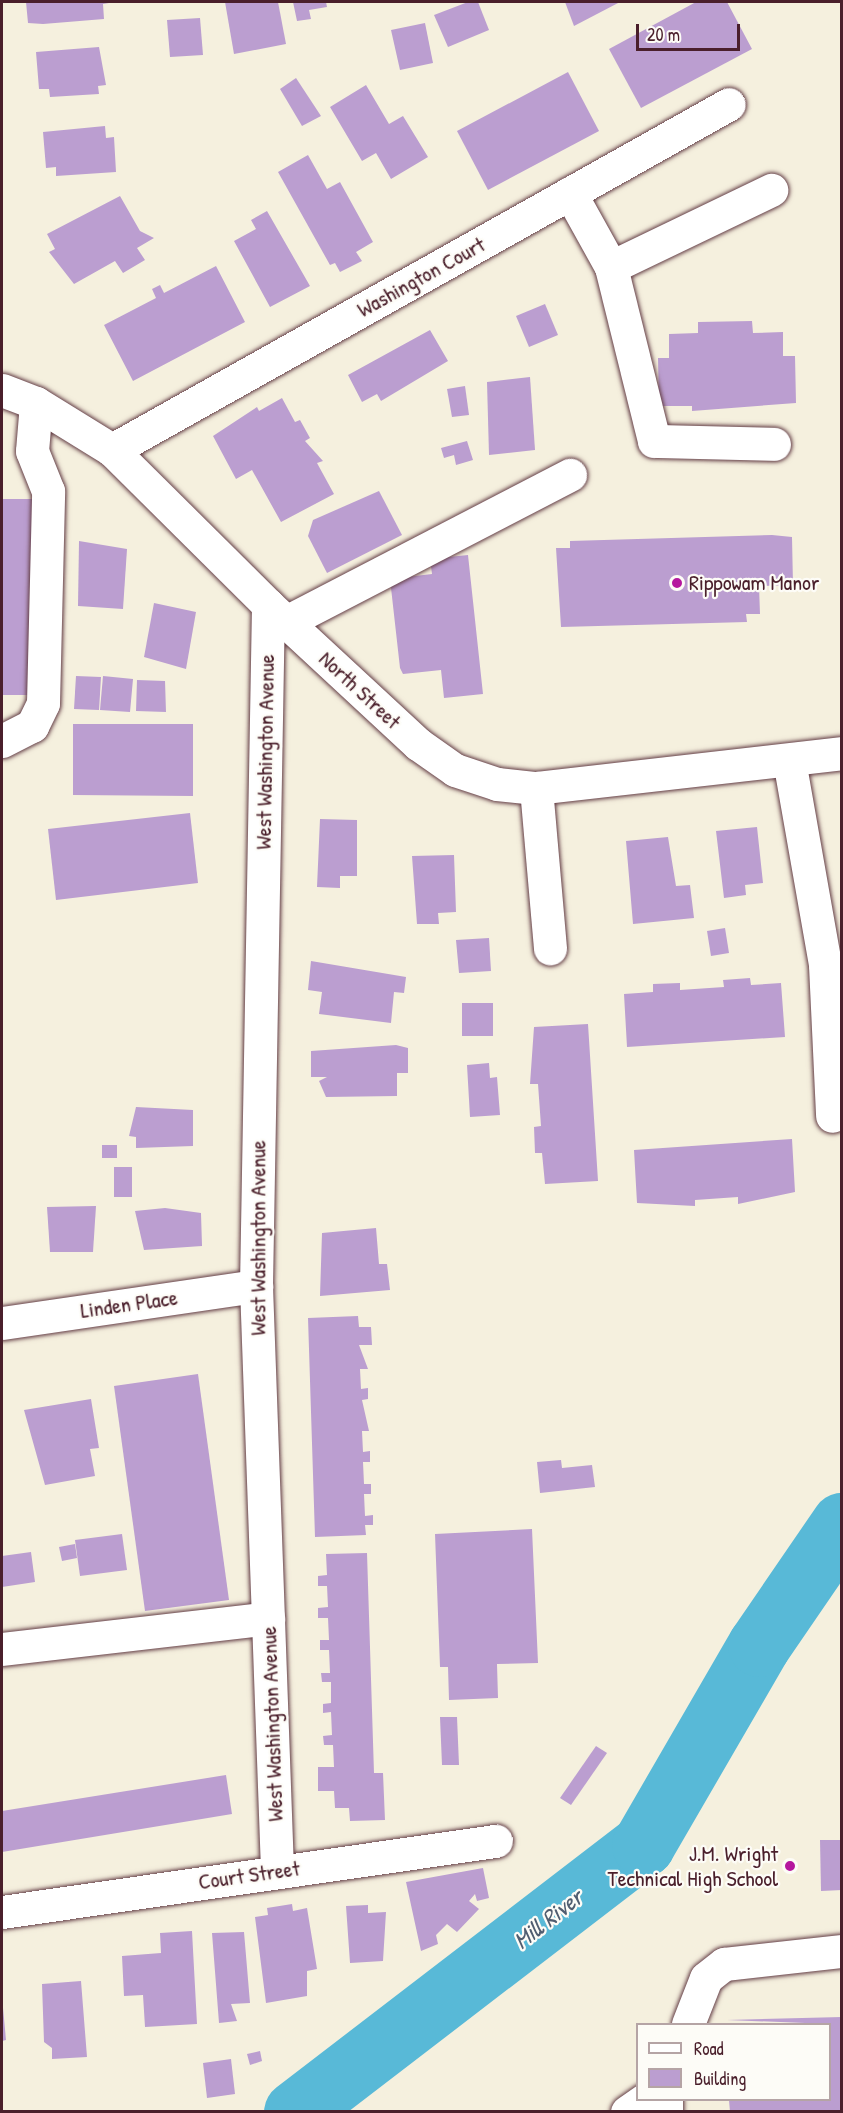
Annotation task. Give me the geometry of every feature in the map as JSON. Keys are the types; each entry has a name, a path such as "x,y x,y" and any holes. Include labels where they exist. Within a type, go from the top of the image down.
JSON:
{"street":[{"name":"Washington Court","path":"112,450 729,104"},
{"path":"610,267 771,190"},
{"path":"570,193 610,267 654,441 774,444"},
{"name":"North Street","path":"2,384 112,450 277,614 418,744 455,770 497,784 536,788 842,753"},
{"path":"2,741 32,726 43,703 48,491 32,451 36,403"},
{"path":"277,614 570,475"},
{"name":"West Washington Avenue","path":"277,614 256,1286 277,1870"},
{"path":"793,759 825,965 832,1116"},
{"path":"536,788 550,948"},
{"name":"Linden Place","path":"2,1323 256,1286"},
{"path":"2,1649 268,1618"},
{"name":"Court Street","path":"2,1912 277,1870 496,1841"},
{"path":"689,2023 706,1978 724,1964 842,1951"},
{"path":"627,2112 643,2101"}],"building":[{"path":"26,2 109,3 103,4 104,19 43,24 28,23"},
{"path":"225,2 278,2 286,44 234,54"},
{"path":"293,2 326,2 327,7 309,10 311,19 297,21"},
{"path":"468,2 478,2 489,30 448,47 434,15"},
{"path":"565,2 620,2 574,26"},
{"path":"696,2 727,2 752,49 641,108 609,49"},
{"path":"200,18 203,55 170,57 167,20"},
{"path":"425,23 433,63 400,70 391,30"},
{"path":"99,47 106,85 98,86 99,94 50,97 49,89 39,89 36,52"},
{"path":"568,72 599,131 488,190 457,131"},
{"path":"296,78 321,116 302,126 280,89"},
{"path":"366,85 389,124 403,116 428,157 391,179 376,153 362,161 330,107"},
{"path":"105,126 106,138 114,137 116,172 56,176 56,167 46,168 43,132"},
{"path":"308,155 327,189 340,182 373,242 356,252 362,261 340,272 335,263 330,265 278,172"},
{"path":"120,196 140,231 154,238 137,248 145,260 123,273 115,261 74,284 49,252 55,249 47,234"},
{"path":"267,211 310,286 270,307 234,241 256,229 251,220"},
{"path":"216,266 245,322 133,381 104,325 156,298 152,289 160,285 164,293"},
{"path":"545,304 558,335 529,347 516,316"},
{"path":"752,321 753,333 783,332 783,356 795,356 796,403 692,411 692,406 659,406 658,358 669,358 669,334 698,333 698,322"},
{"path":"430,330 448,361 381,401 377,394 362,402 348,375"},
{"path":"530,377 535,450 489,455 487,382"},
{"path":"465,386 469,415 452,417 447,389"},
{"path":"282,398 295,422 300,420 310,438 305,441 323,461 317,463 334,494 281,522 252,470 236,479 213,436 257,407 259,411"},
{"path":"467,441 473,460 456,465 454,455 444,458 441,448"},
{"path":"379,491 402,535 327,573 308,536 313,520"},
{"path":"2,499 40,499 37,695 2,695"},
{"name":"Rippowam Manor","path":"772,535 792,537 793,585 759,586 760,614 746,614 747,622 561,627 556,548 570,548 570,541"},
{"path":"79,541 127,549 123,609 78,606"},
{"path":"468,555 483,694 444,698 441,670 403,674 400,668 390,579 432,574 430,559"},
{"path":"154,603 196,612 186,669 144,657"},
{"path":"76,676 101,677 99,710 74,709"},
{"path":"103,676 133,679 130,712 100,710"},
{"path":"137,680 165,681 166,712 136,711"},
{"path":"73,724 193,724 193,796 73,795"},
{"path":"190,813 198,883 56,900 48,829"},
{"path":"320,819 357,820 357,876 340,876 340,888 317,887"},
{"path":"757,827 763,883 745,885 746,895 724,898 716,831"},
{"path":"668,837 676,886 690,885 694,918 633,924 626,841"},
{"path":"454,855 456,912 438,913 439,924 417,924 412,856"},
{"path":"725,928 729,953 711,956 707,931"},
{"path":"489,938 491,971 459,973 456,940"},
{"path":"311,961 406,977 404,993 394,992 391,1023 319,1014 322,992 308,990"},
{"path":"750,978 751,985 781,983 785,1037 627,1047 624,994 653,992 653,984 680,983 680,990 724,987 723,980"},
{"path":"462,1003 493,1003 493,1036 462,1036"},
{"path":"588,1024 598,1181 545,1184 542,1153 535,1153 534,1127 541,1126 538,1084 530,1084 534,1027"},
{"path":"396,1045 408,1048 408,1073 397,1073 397,1096 326,1097 319,1081 327,1077 311,1077 311,1051"},
{"path":"489,1063 490,1078 497,1077 500,1115 470,1117 467,1065"},
{"path":"136,1107 193,1110 193,1146 136,1148 136,1137 129,1136"},
{"path":"792,1139 795,1192 738,1204 738,1197 695,1200 695,1206 637,1203 634,1150"},
{"path":"102,1145 117,1145 117,1158 102,1158"},
{"path":"114,1167 132,1167 132,1197 114,1197"},
{"path":"96,1206 93,1252 50,1252 47,1207"},
{"path":"165,1208 201,1213 202,1246 144,1250 135,1211"},
{"path":"376,1228 379,1264 387,1264 390,1290 320,1296 322,1233"},
{"path":"358,1316 359,1327 371,1327 372,1345 359,1345 368,1369 360,1369 361,1389 368,1388 368,1399 362,1400 369,1431 362,1431 363,1452 370,1451 370,1462 363,1462 364,1484 371,1484 371,1494 364,1494 365,1516 373,1515 373,1525 365,1525 366,1535 315,1537 308,1318"},
{"path":"198,1374 229,1600 145,1611 114,1386"},
{"path":"91,1399 99,1448 90,1449 95,1476 45,1485 24,1410"},
{"path":"561,1460 562,1468 592,1465 595,1487 540,1493 537,1462"},
{"path":"532,1529 538,1663 497,1664 498,1698 449,1700 448,1667 440,1667 435,1534"},
{"path":"122,1534 127,1570 80,1576 75,1540"},
{"path":"75,1544 77,1558 62,1561 59,1547"},
{"path":"31,1552 35,1582 2,1587 2,1556"},
{"path":"367,1553 374,1773 383,1773 385,1820 350,1821 349,1808 335,1808 334,1791 318,1791 318,1767 334,1767 333,1745 324,1745 323,1736 332,1735 331,1712 323,1713 323,1704 331,1703 331,1682 322,1682 321,1673 330,1673 329,1650 320,1650 320,1640 329,1640 328,1618 318,1618 318,1608 328,1607 327,1586 318,1586 318,1576 327,1575 326,1554"},
{"path":"440,1717 457,1717 459,1765 442,1765"},
{"path":"596,1746 607,1753 571,1805 560,1798"},
{"path":"226,1775 232,1814 2,1852 2,1811"},
{"path":"820,1840 842,1840 842,1890 821,1891"},
{"path":"483,1868 489,1898 477,1901 475,1894 469,1901 479,1909 457,1932 447,1924 436,1935 438,1944 421,1951 406,1882"},
{"path":"292,1904 293,1911 307,1908 317,1969 307,1971 307,1996 266,2003 255,1917 268,1915 267,1908"},
{"path":"368,1905 368,1913 386,1912 383,1961 350,1963 346,1906"},
{"path":"192,1931 197,2024 145,2027 143,1995 124,1996 122,1956 161,1953 160,1933"},
{"path":"244,1932 250,2003 231,2004 237,2021 219,2023 212,1933"},
{"path":"81,1981 87,2057 52,2059 52,2048 44,2042 42,1984"},
{"path":"2,1997 6,2040 2,2041"},
{"path":"842,2017 842,2112 730,2112 729,2101 831,2101 831,2023 727,2020"},
{"path":"260,2051 262,2061 250,2065 247,2054"},
{"path":"231,2059 235,2094 207,2098 203,2063"}],"waterway":[{"name":"Mill River","path":"295,2112 643,1845 759,1645 842,1524"}],"place":[{"name":"Rippowam Manor","path":"677,583"},
{"name":"J.M. Wright Technical High School","path":"790,1866"}]}
